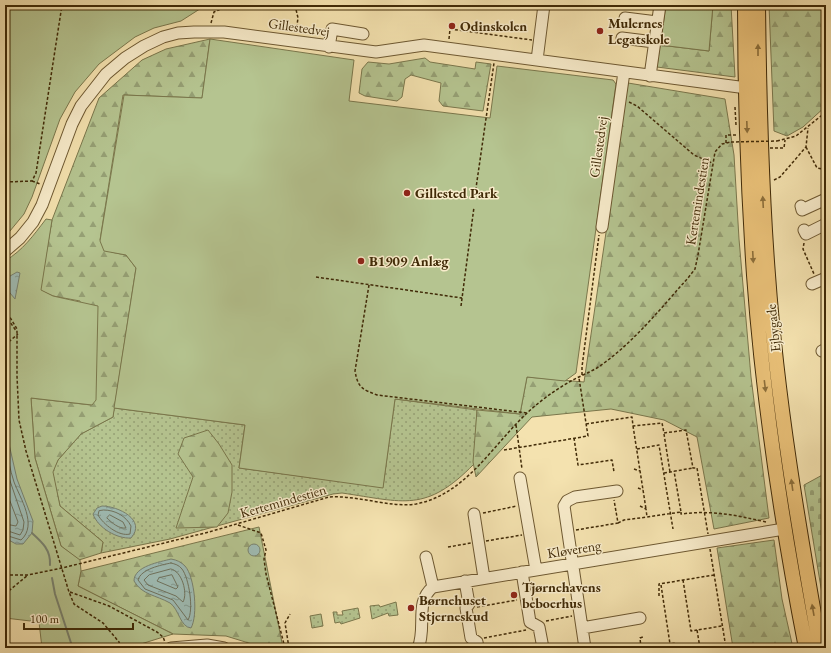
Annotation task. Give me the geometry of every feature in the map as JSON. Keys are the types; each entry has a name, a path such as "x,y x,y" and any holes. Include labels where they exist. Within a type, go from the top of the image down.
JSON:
{"main road":[{"name":"Ejbygade","path":"745,5 762,181 768,275 777,367 797,523 820,648"},
{"name":"Ejbygade","path":"758,5 752,88 754,276 766,392 784,530 806,648"},
{"path":"784,530 797,523"},
{"path":"784,530 793,535 800,572 809,586"}],"street":[{"path":"537,60 544,5"},
{"path":"650,76 660,5"},
{"path":"625,18 657,22"},
{"path":"329,47 332,29 363,34"},
{"name":"Gillestedvej","path":"5,251 20,238 39,211 72,124 81,106 106,74 125,58 163,37 178,33 224,32 376,52 424,45 650,76 752,88"},
{"path":"622,38 654,42"},
{"name":"Gillestedvej","path":"600,231 624,72"},
{"path":"801,206 802,210 826,199"},
{"path":"805,232 826,224"},
{"path":"520,478 536,570"},
{"path":"585,648 566,531 564,506 567,501 576,497 615,491"},
{"path":"474,514 484,578"},
{"name":"Kløvereng","path":"433,587 784,530"},
{"path":"418,648 423,630 422,605 424,596 433,587 426,557"},
{"path":"522,572 530,622 536,626 543,648"},
{"path":"466,581 469,604 466,608 471,638 476,644"},
{"path":"582,628 640,618"},
{"path":"171,648 207,645 224,648"}],"path":[{"path":"5,182 32,181 36,173 62,5"},
{"path":"210,33 211,16 214,12 229,5"},
{"path":"295,5 298,18 295,41"},
{"path":"448,48 450,29 540,41"},
{"path":"475,195 494,63"},
{"path":"620,98 637,106 694,154 713,163"},
{"path":"726,143 784,140 796,136 808,128 826,112"},
{"path":"808,128 806,147 817,168 822,169 826,177"},
{"name":"Kertemindestien","path":"5,576 28,575 62,568 238,524 329,496 342,496 399,504 416,504 449,491 468,475 527,413 552,394 600,366 625,345 688,278 695,269 713,163 718,147 726,143 726,135 737,135"},
{"path":"773,148 784,148 784,140"},
{"path":"762,181 776,180 780,177 806,147"},
{"path":"461,306 474,207"},
{"path":"582,376 600,231"},
{"path":"805,232 802,236 804,242 803,249 818,281"},
{"path":"316,277 462,298"},
{"path":"369,285 355,371 357,382 361,388 377,395 527,413"},
{"path":"5,309 17,329 18,334 17,376 19,420 26,451 69,592 74,604 103,623 119,642 121,648"},
{"path":"5,315 18,334"},
{"path":"5,345 18,334"},
{"path":"504,450 588,436 579,377"},
{"path":"586,424 632,417 647,517"},
{"path":"633,426 662,422 670,472"},
{"path":"516,425 523,476 520,478"},
{"path":"664,433 686,430 693,468"},
{"path":"574,438 578,465 612,460 614,472"},
{"path":"637,449 659,446 673,529"},
{"path":"664,473 698,468 726,648"},
{"path":"634,469 640,471"},
{"path":"674,471 680,512"},
{"path":"638,488 643,490"},
{"path":"615,491 618,523"},
{"path":"474,514 525,505"},
{"path":"640,506 646,510"},
{"path":"566,531 618,523 624,520 680,512 681,514 704,511 768,523"},
{"path":"238,524 261,533 266,550 264,559 266,574 285,648"},
{"path":"448,546 530,534"},
{"path":"5,594 28,575"},
{"path":"658,596 659,584 714,575"},
{"path":"683,580 691,631 722,626"},
{"path":"661,584 670,644"},
{"path":"69,592 109,606 157,632 163,637 167,648"},
{"path":"466,608 526,598"},
{"path":"289,648 285,623 290,614"},
{"path":"476,644 579,614"},
{"path":"697,630 700,648"},
{"path":"641,648 640,638 643,637"},
{"path":"647,648 676,643 677,648"}],"green space":[{"path":"5,5 206,5 181,21 154,28 135,37 99,64 75,92 60,119 32,197 24,214 5,237"},
{"path":"666,5 713,5 709,51 660,45"},
{"path":"713,5 731,5 735,77 657,67 660,45 709,51"},
{"path":"769,5 826,5 826,106 803,127 787,136 774,131"},
{"path":"210,39 202,98 123,95 100,240 111,252 126,255 136,268 113,417 81,434 58,460 53,472 60,506 103,542 101,553 79,560 61,546 35,458 31,398 91,405 80,301 53,296 40,290 52,220 99,98 142,60 166,49"},
{"name":"B1909 Anlæg","path":"210,39 354,60 349,101 490,118 497,66 613,80 616,84 576,373 565,381 527,377 520,414 395,399 383,488 239,468 245,425 114,408 136,268 126,255 104,251 100,241 124,95 202,98"},
{"path":"425,58 430,62 475,69 476,62 491,64 483,111 443,106 439,101 441,83 411,75 405,79 402,97 397,101 365,96 359,93 362,69 368,62 389,64"},
{"path":"628,83 725,99 734,155 739,239 751,377 769,518 714,529 697,437 664,420 611,409 532,417 476,477 473,462 477,410 520,414 527,377 584,382"},
{"path":"46,219 52,220 41,290 53,296 98,306 96,400 92,405 31,398 35,458 61,546 80,560 81,571 78,586 173,634 128,648 42,648 39,622 5,618 5,261 32,237"},
{"path":"395,399 477,410 474,464 457,480 442,490 427,497 398,501 342,493 333,494 170,539 101,553 103,542 60,506 52,472 58,460 81,434 113,417 114,408 245,425 239,468 383,487"},
{"path":"208,430 232,465 232,492 228,513 217,527 176,528 193,477 178,454 184,438"},
{"path":"826,473 826,618 804,485"},
{"path":"259,527 283,648 252,644 226,636 173,634 78,586 81,571"},
{"path":"774,540 782,599 793,648 733,648 717,548"},
{"path":"396,602 398,615 389,616 388,613 372,619 370,606 379,605 380,607"},
{"path":"358,608 360,618 341,624 340,622 335,623 333,612 337,612 337,615 343,615 342,611"},
{"path":"321,614 323,626 312,628 310,616"}],"water":[{"path":"17,272 20,273 15,299 5,287 5,279"},
{"path":"5,436 9,444 17,479 33,521 32,533 23,544 16,544 5,538"},
{"path":"102,506 116,508 128,515 133,520 135,531 131,538 114,535 99,524 93,514 97,508"},
{"path":"252,544 256,544 260,550 256,556 252,556 248,552 248,548"},
{"path":"171,559 179,561 185,566 191,579 195,606 191,628 184,625 176,609 170,603 145,592 137,586 134,581 135,576 143,568 154,563"}],"waterway":[{"path":"32,533 42,543 47,551 50,565"},
{"path":"52,578 55,594 72,646"}],"place":[{"name":"Odinskolen","path":"452,26"},
{"name":"Mulernes Legatskole","path":"600,31"},
{"name":"Gillested Park","path":"407,193"},
{"name":"B1909 Anlæg","path":"361,261"},
{"name":"Tjørnehavens beboerhus","path":"514,595"},
{"name":"Børnehuset Stjerneskud","path":"411,608"}]}
